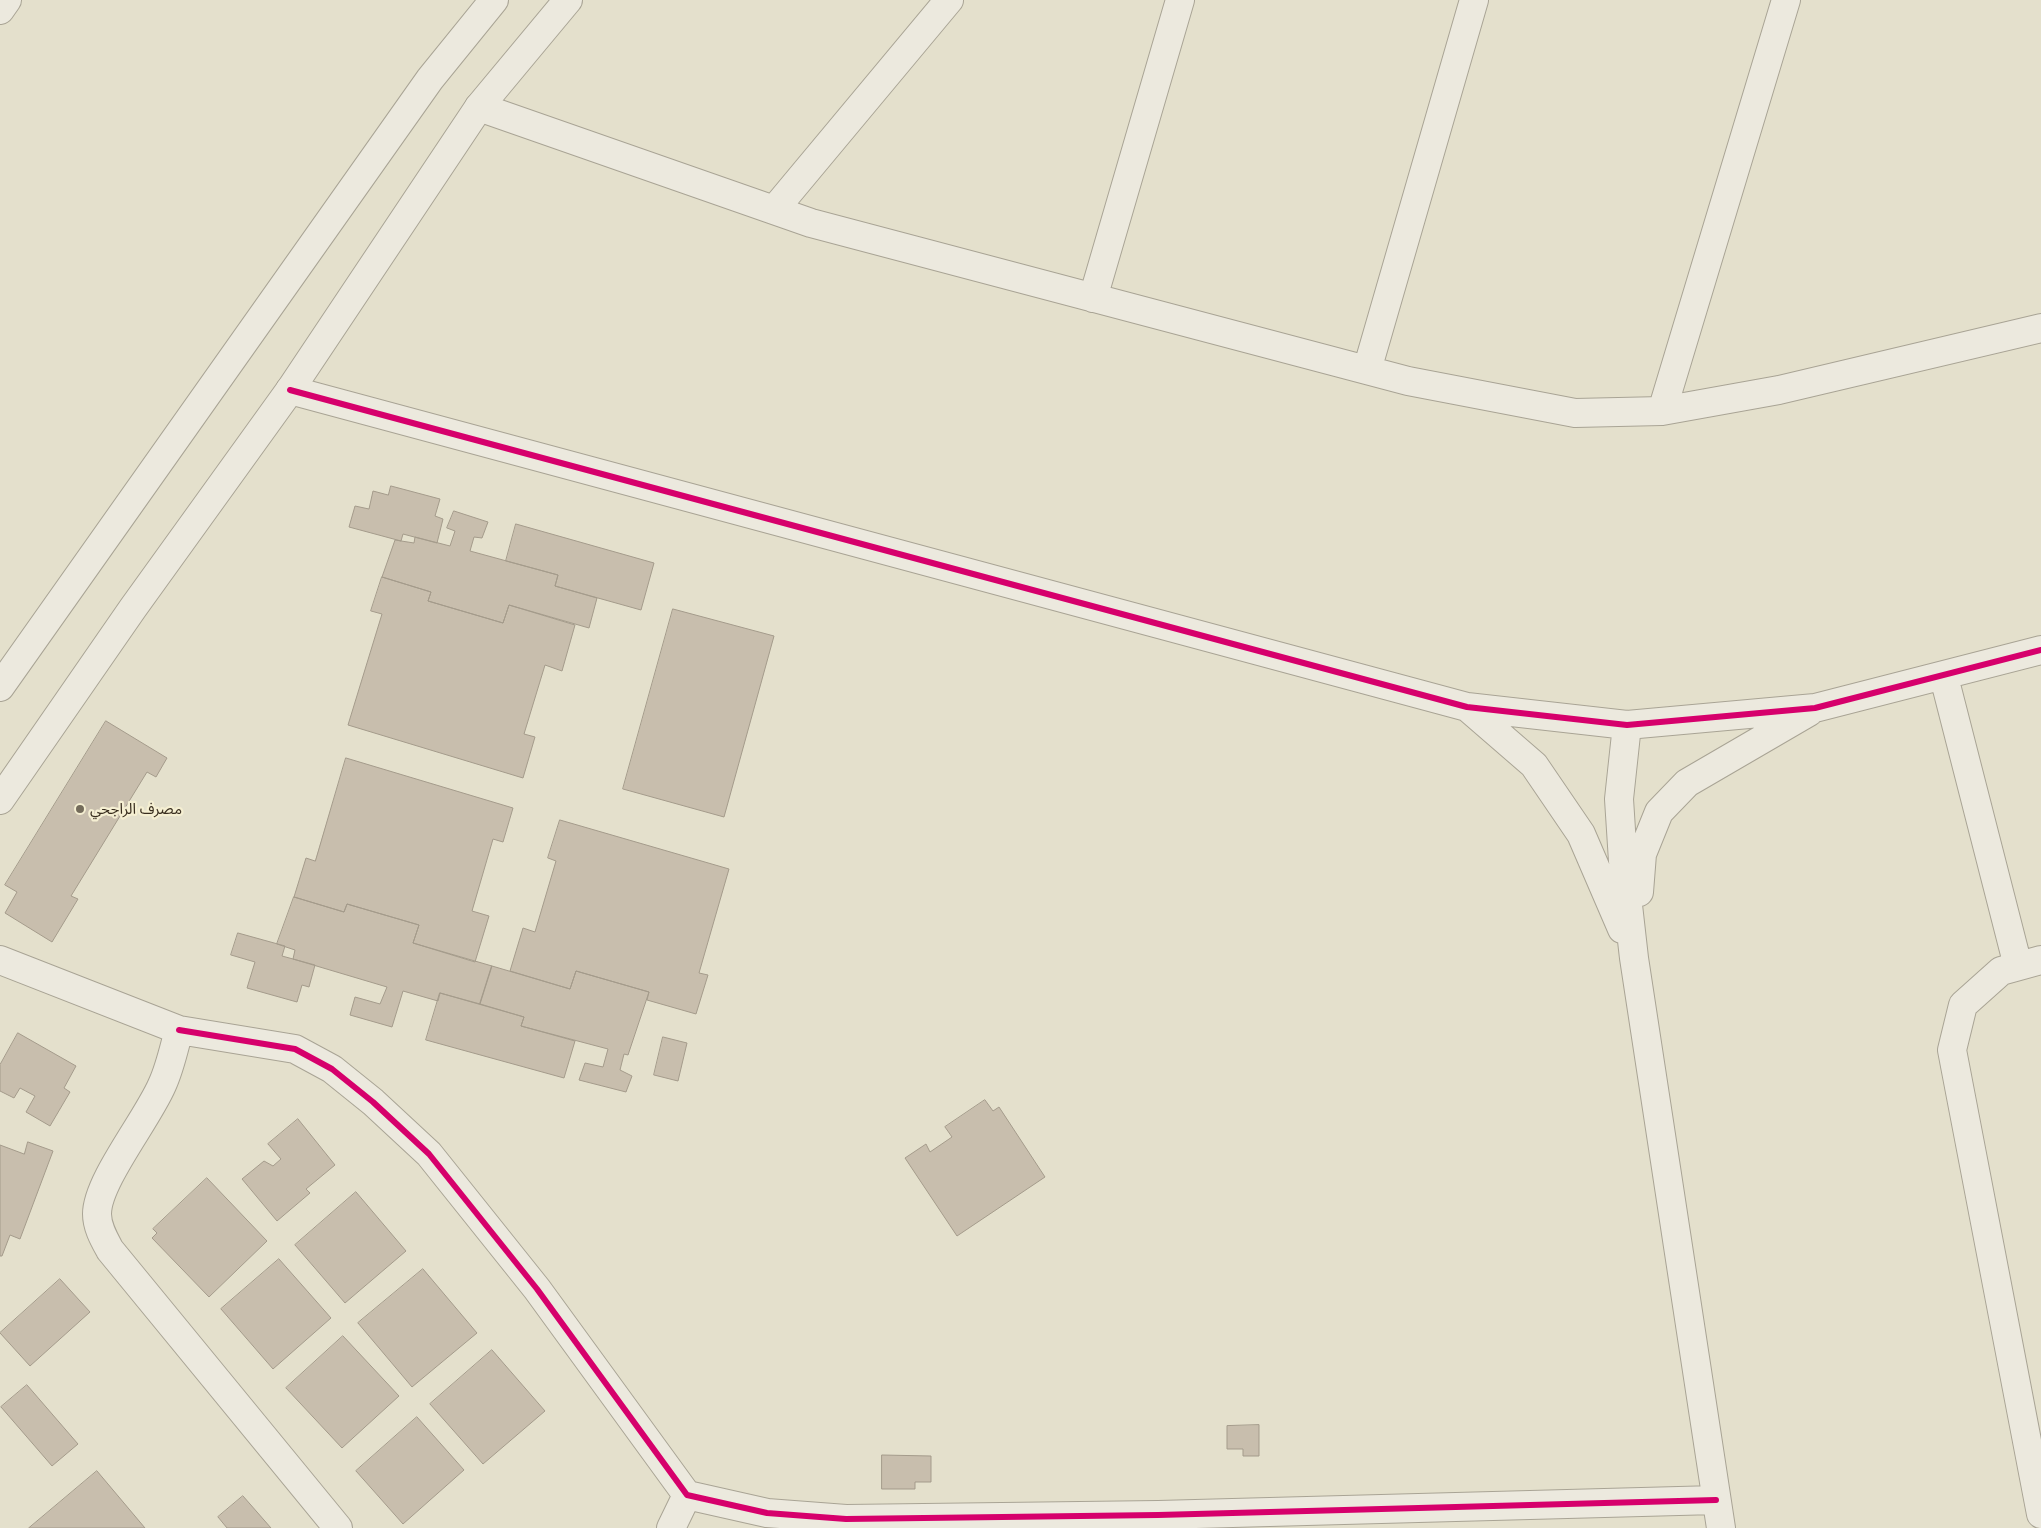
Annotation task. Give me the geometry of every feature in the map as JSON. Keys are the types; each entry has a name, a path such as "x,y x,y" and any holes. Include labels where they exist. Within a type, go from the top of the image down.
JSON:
{"street":[{"path":"0,10 7,0"},
{"path":"0,687 8,661 430,79 494,0"},
{"path":"0,800 127,616 290,390 479,108 568,0"},
{"path":"774,210 949,0"},
{"path":"1093,298 1180,0"},
{"path":"1367,370 1474,0"},
{"path":"1662,411 1786,0"},
{"path":"479,108 811,223 1408,381 1575,413 1662,411 1779,390 2041,328"},
{"path":"290,390 1467,707 1627,725 1815,708 1944,677 2041,650"},
{"path":"1944,677 2030,963 2001,971 1963,1005 1952,1050 2041,1514"},
{"path":"1467,707 1534,765 1582,834 1634,958"},
{"path":"1634,958 1642,854 1659,812 1687,783 1815,708"},
{"path":"1627,725 1619,799 1623,861 1634,958 1721,1528"},
{"path":"0,960 180,1030 295,1049 332,1069 387,1115 429,1154 537,1289 687,1495 768,1513 846,1519 1158,1515 1716,1500"},
{"path":"180,1030 163,1084 143,1122 109,1176 100,1196 97,1214 99,1230 110,1250 338,1528"},
{"path":"671,1528 687,1495"}],"building":[{"path":"391,486 440,499 435,516 443,519 437,543 403,534 401,541 349,527 355,506 369,509 373,491 388,495"},
{"path":"454,511 488,522 482,538 474,537 470,551 558,575 555,586 597,598 589,628 509,605 503,623 428,601 431,592 382,577 395,540 414,543 415,537 450,546 455,531 447,528"},
{"path":"516,524 654,563 641,610 555,586 558,575 506,561"},
{"path":"382,577 431,592 428,601 503,623 509,605 575,625 562,671 545,665 524,734 535,737 523,778 348,725 382,614 371,611"},
{"path":"673,609 774,636 724,817 623,789"},
{"path":"106,721 167,758 156,777 147,772 71,896 78,899 52,942 5,913 17,892 5,885"},
{"path":"346,758 513,808 503,842 493,839 472,911 489,916 475,962 413,943 419,925 347,904 344,912 294,897 306,858 315,861"},
{"path":"560,820 729,869 699,973 708,975 696,1014 647,1000 649,992 576,971 570,989 510,971 523,928 535,932 556,861 548,858"},
{"path":"294,897 344,912 347,904 419,925 413,943 492,966 480,1004 440,993 438,1001 403,991 392,1027 350,1015 355,997 380,1004 387,987 293,959 295,950 277,944"},
{"path":"238,933 285,946 282,956 315,965 309,987 302,985 297,1002 247,988 255,962 231,955"},
{"path":"492,966 570,989 576,971 649,992 628,1055 624,1054 620,1070 632,1076 626,1092 579,1080 585,1063 603,1067 608,1049 521,1026 524,1017 480,1004"},
{"path":"440,993 524,1017 521,1026 575,1041 564,1078 426,1040"},
{"path":"18,1033 76,1066 64,1088 70,1092 50,1126 26,1112 35,1096 20,1088 14,1098 0,1091 0,1065"},
{"path":"663,1037 687,1043 678,1081 654,1075"},
{"path":"985,1100 993,1111 999,1107 1045,1177 957,1236 905,1158 926,1144 930,1152 952,1137 945,1127"},
{"path":"298,1119 335,1165 306,1189 310,1193 277,1221 242,1179 264,1161 273,1166 281,1159 268,1144"},
{"path":"28,1142 53,1151 20,1239 10,1235 2,1256 0,1256 0,1145 24,1154"},
{"path":"207,1178 267,1241 209,1297 152,1238 157,1233 153,1229"},
{"path":"356,1192 406,1251 345,1303 295,1245"},
{"path":"279,1259 331,1318 273,1369 221,1309"},
{"path":"423,1269 477,1333 412,1387 358,1323"},
{"path":"60,1279 90,1312 30,1366 0,1333"},
{"path":"343,1336 399,1396 342,1448 286,1388"},
{"path":"492,1350 545,1411 483,1464 430,1404"},
{"path":"27,1385 78,1444 52,1466 1,1407"},
{"path":"417,1417 464,1470 403,1524 356,1471"},
{"path":"1259,1425 1259,1456 1243,1456 1243,1449 1227,1449 1227,1426"},
{"path":"882,1455 931,1456 931,1482 915,1482 915,1489 882,1489"},
{"path":"97,1471 145,1528 29,1528"},
{"path":"243,1496 271,1528 227,1528 218,1517"}],"cycle path":[{"path":"290,390 1467,707 1627,725 1815,708 2041,650"},
{"path":"179,1030 295,1049 332,1069 373,1102 429,1154 537,1289 687,1495 767,1513 846,1519 1158,1515 1716,1500"}],"place":[{"name":"مصرف الراجحي","path":"80,809"}]}
